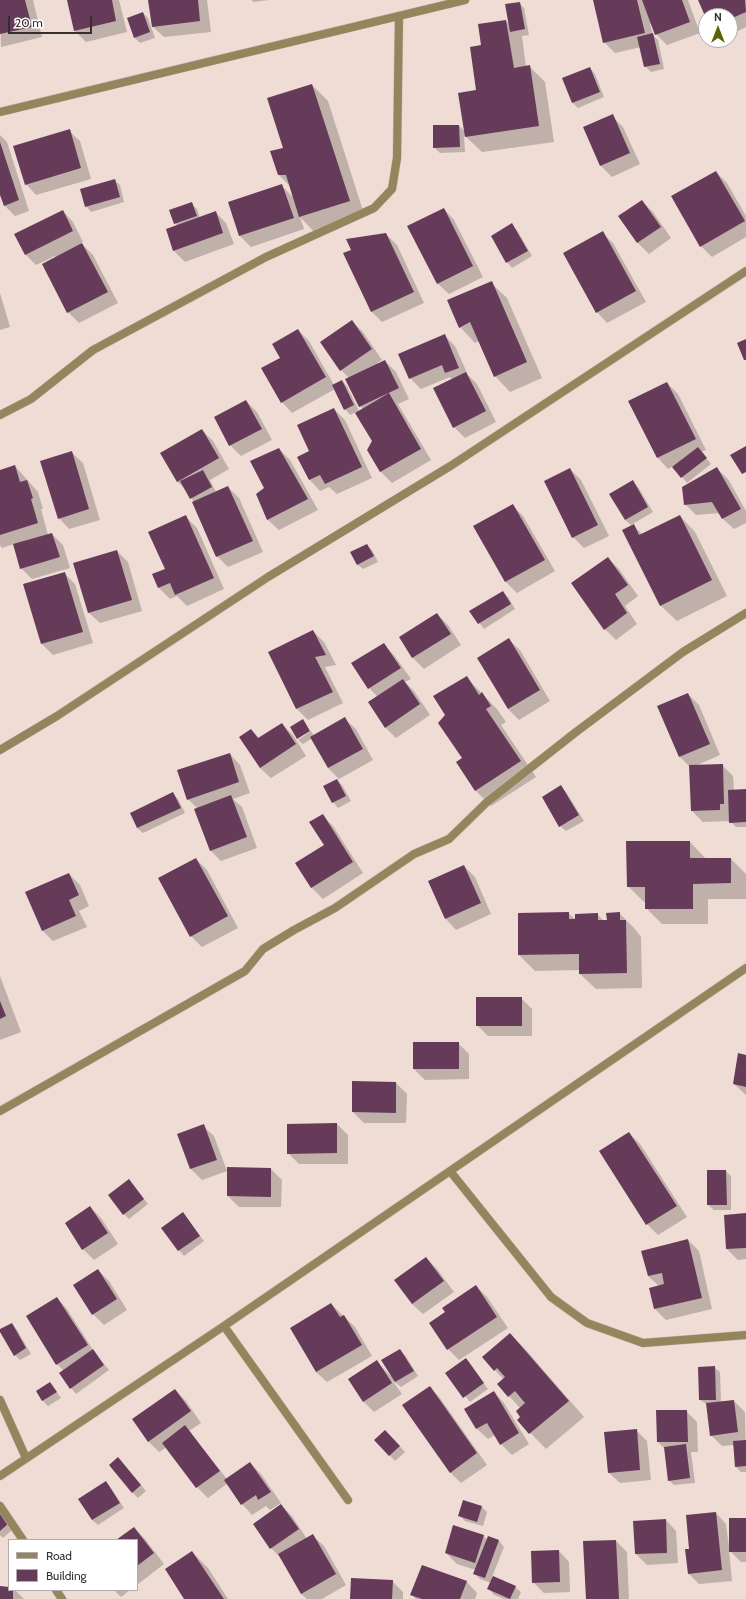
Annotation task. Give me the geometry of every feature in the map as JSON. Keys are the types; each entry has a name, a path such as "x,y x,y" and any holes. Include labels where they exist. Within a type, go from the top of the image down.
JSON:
{"street":[{"path":"0,112 465,0"},
{"path":"0,415 31,399 93,350 266,258 374,208 392,189 397,158 399,16"},
{"path":"0,750 57,716 268,577 452,464 746,271"},
{"path":"0,1111 244,971 263,949 335,908 414,854 449,839 487,802 576,732 683,652 746,613"},
{"path":"0,1476 224,1326 746,968"},
{"path":"450,1171 551,1297 587,1323 643,1343 746,1335"},
{"path":"224,1326 348,1500"},
{"path":"0,1400 26,1458"},
{"path":"0,1506 22,1539"}],"building":[{"path":"0,0 25,0 32,27 0,34"},
{"path":"67,0 112,0 116,21 74,31"},
{"path":"148,0 198,0 200,21 152,27"},
{"path":"593,0 637,0 645,33 603,43"},
{"path":"642,0 682,0 690,22 655,35"},
{"path":"698,0 745,0 746,12 738,16 738,8 702,8"},
{"path":"520,2 525,29 510,32 505,4"},
{"path":"143,12 150,32 134,38 127,18"},
{"path":"506,20 514,68 530,65 539,126 465,137 458,93 476,90 470,47 481,45 478,24"},
{"path":"653,33 660,64 644,67 637,37"},
{"path":"590,67 600,92 572,103 562,78"},
{"path":"312,84 350,201 299,217 286,175 278,175 270,151 283,148 267,98"},
{"path":"613,114 630,153 600,166 583,127"},
{"path":"433,125 459,125 460,147 433,148"},
{"path":"70,129 81,168 25,185 13,146"},
{"path":"0,142 19,200 4,206 0,195"},
{"path":"716,171 745,221 700,247 671,196"},
{"path":"115,179 120,197 85,207 80,189"},
{"path":"282,184 294,218 239,236 228,202"},
{"path":"642,200 661,227 637,243 618,216"},
{"path":"192,202 197,216 174,224 169,210"},
{"path":"444,208 473,266 437,284 407,226"},
{"path":"63,210 73,231 25,255 14,234"},
{"path":"216,211 223,233 173,251 166,229"},
{"path":"512,223 528,251 506,263 491,236"},
{"path":"603,231 636,291 596,313 563,253"},
{"path":"386,233 414,292 371,312 343,253 351,250 346,239"},
{"path":"82,243 108,292 67,313 42,264"},
{"path":"492,281 527,362 494,377 470,322 459,328 447,300"},
{"path":"352,320 372,349 340,371 320,342"},
{"path":"298,329 326,377 281,403 261,368 280,358 272,344"},
{"path":"445,334 459,368 445,373 442,365 409,379 398,354"},
{"path":"746,339 746,360 744,360 737,343"},
{"path":"385,360 399,388 359,407 345,379"},
{"path":"466,372 486,411 453,428 433,388"},
{"path":"342,380 354,405 344,410 332,385"},
{"path":"667,382 696,439 657,458 628,401"},
{"path":"389,393 421,449 380,472 367,450 372,441 355,413"},
{"path":"246,400 262,429 229,446 214,417"},
{"path":"334,408 362,467 325,484 320,475 309,480 297,457 309,451 297,425"},
{"path":"202,429 219,458 177,482 160,453"},
{"path":"746,446 746,472 742,474 730,455"},
{"path":"698,447 707,458 681,478 672,467"},
{"path":"279,448 308,499 267,520 256,494 264,488 250,461"},
{"path":"72,451 89,509 58,519 40,461"},
{"path":"15,465 20,482 27,480 33,498 31,499 38,523 0,535 0,470"},
{"path":"717,467 741,509 722,519 712,502 684,505 682,487"},
{"path":"570,468 598,525 572,538 544,481"},
{"path":"203,470 212,487 190,499 180,481"},
{"path":"633,480 648,507 625,520 609,494"},
{"path":"228,486 253,541 216,557 192,502"},
{"path":"513,504 545,560 505,582 473,526"},
{"path":"186,515 214,578 175,595 170,583 158,588 152,574 165,569 148,532"},
{"path":"680,515 712,580 660,606 622,530 634,524 639,535"},
{"path":"52,533 60,557 20,569 13,544"},
{"path":"367,544 374,556 357,565 350,552"},
{"path":"117,550 132,600 88,613 73,563"},
{"path":"608,557 628,585 615,594 627,613 604,630 571,583"},
{"path":"65,572 83,632 41,644 23,584"},
{"path":"503,591 511,604 478,624 469,611"},
{"path":"437,613 451,634 412,658 399,637"},
{"path":"313,630 326,655 315,657 333,692 296,709 268,652"},
{"path":"509,638 540,690 508,709 477,658"},
{"path":"384,643 401,668 368,689 351,663"},
{"path":"467,676 479,695 482,692 491,706 486,709 521,761 475,791 456,762 462,758 438,723 445,715 433,696"},
{"path":"403,679 420,704 385,728 368,702"},
{"path":"688,693 710,744 679,757 657,706"},
{"path":"345,717 363,749 328,768 310,737"},
{"path":"303,719 310,731 297,739 290,727"},
{"path":"282,723 296,744 260,768 239,737 251,729 258,738"},
{"path":"230,753 239,782 187,800 177,770"},
{"path":"723,764 724,804 720,804 720,810 691,811 689,765"},
{"path":"337,779 346,796 332,803 323,786"},
{"path":"561,785 579,815 559,827 542,797"},
{"path":"746,789 746,822 729,823 728,790"},
{"path":"173,792 181,808 137,828 130,813"},
{"path":"231,795 247,837 210,851 194,809"},
{"path":"323,814 353,862 311,888 295,863 324,845 309,822"},
{"path":"626,841 690,841 690,858 731,858 731,883 693,884 693,909 645,909 645,887 627,887"},
{"path":"196,858 228,916 190,937 158,878"},
{"path":"464,865 481,903 445,919 428,881"},
{"path":"69,873 79,895 69,900 76,916 42,931 25,892"},
{"path":"569,912 569,919 575,919 575,914 598,913 598,920 607,920 606,913 620,912 620,920 626,920 627,973 579,974 579,954 518,955 518,913"},
{"path":"476,997 522,997 522,1026 476,1026"},
{"path":"0,1001 6,1016 0,1019"},
{"path":"413,1042 459,1042 459,1069 413,1069"},
{"path":"738,1053 746,1055 746,1087 733,1084"},
{"path":"352,1081 396,1082 396,1113 352,1112"},
{"path":"337,1123 337,1153 287,1154 287,1124"},
{"path":"204,1124 217,1160 190,1169 177,1134"},
{"path":"629,1132 677,1206 646,1225 599,1151"},
{"path":"227,1167 271,1168 271,1197 227,1196"},
{"path":"707,1170 726,1170 727,1205 707,1205"},
{"path":"129,1179 144,1199 123,1215 108,1195"},
{"path":"90,1206 108,1233 82,1250 65,1223"},
{"path":"183,1212 200,1236 178,1251 161,1228"},
{"path":"746,1213 746,1248 726,1249 724,1215"},
{"path":"688,1239 702,1298 654,1309 649,1288 664,1284 662,1273 648,1276 641,1251"},
{"path":"426,1257 444,1281 412,1304 394,1280"},
{"path":"98,1269 117,1299 92,1315 73,1285"},
{"path":"476,1285 497,1317 447,1350 429,1323 445,1312 442,1308"},
{"path":"57,1297 88,1345 56,1365 26,1316"},
{"path":"331,1303 340,1317 344,1315 362,1345 316,1372 290,1328"},
{"path":"12,1323 26,1348 14,1356 0,1332 0,1329"},
{"path":"510,1333 569,1401 529,1434 517,1420 520,1417 516,1411 525,1403 515,1391 508,1397 497,1384 505,1377 497,1368 494,1371 482,1357"},
{"path":"93,1349 104,1365 70,1389 59,1373"},
{"path":"400,1349 414,1371 395,1382 381,1360"},
{"path":"466,1358 484,1383 463,1398 445,1373"},
{"path":"377,1360 392,1383 363,1402 348,1379"},
{"path":"715,1366 716,1400 699,1400 698,1367"},
{"path":"50,1382 57,1392 42,1401 36,1391"},
{"path":"430,1386 477,1453 450,1473 402,1405"},
{"path":"175,1389 191,1411 148,1442 132,1419"},
{"path":"494,1391 519,1433 500,1445 487,1423 476,1429 464,1409"},
{"path":"734,1400 738,1432 710,1436 706,1403"},
{"path":"656,1410 687,1410 688,1442 657,1442"},
{"path":"185,1425 220,1471 196,1488 162,1443"},
{"path":"637,1429 640,1470 608,1473 604,1432"},
{"path":"385,1430 400,1446 389,1456 374,1440"},
{"path":"746,1440 746,1466 735,1467 733,1441"},
{"path":"686,1444 690,1478 668,1481 664,1447"},
{"path":"118,1457 141,1485 132,1493 109,1465"},
{"path":"250,1462 271,1492 258,1500 256,1495 241,1505 224,1480"},
{"path":"106,1481 120,1503 92,1520 78,1499"},
{"path":"463,1500 482,1506 477,1522 458,1516"},
{"path":"281,1504 299,1529 270,1549 253,1524"},
{"path":"0,1512 10,1522 0,1531"},
{"path":"716,1512 722,1570 688,1574 685,1549 689,1549 686,1515"},
{"path":"729,1518 746,1518 746,1552 729,1552"},
{"path":"666,1519 667,1553 635,1554 633,1521"},
{"path":"453,1525 484,1535 475,1563 445,1553"},
{"path":"134,1527 154,1553 138,1565 138,1539 117,1539"},
{"path":"313,1534 336,1574 301,1594 278,1554"},
{"path":"488,1536 499,1540 485,1578 473,1574"},
{"path":"616,1540 619,1599 586,1599 583,1541"},
{"path":"559,1550 560,1582 532,1583 531,1551"},
{"path":"192,1551 224,1599 184,1599 165,1569"},
{"path":"422,1565 467,1581 460,1599 422,1599 410,1595"},
{"path":"493,1576 516,1586 510,1599 487,1589"},
{"path":"351,1578 393,1580 392,1599 350,1599"},
{"path":"0,1586 8,1587 8,1591 13,1591 13,1599 0,1599"}]}
